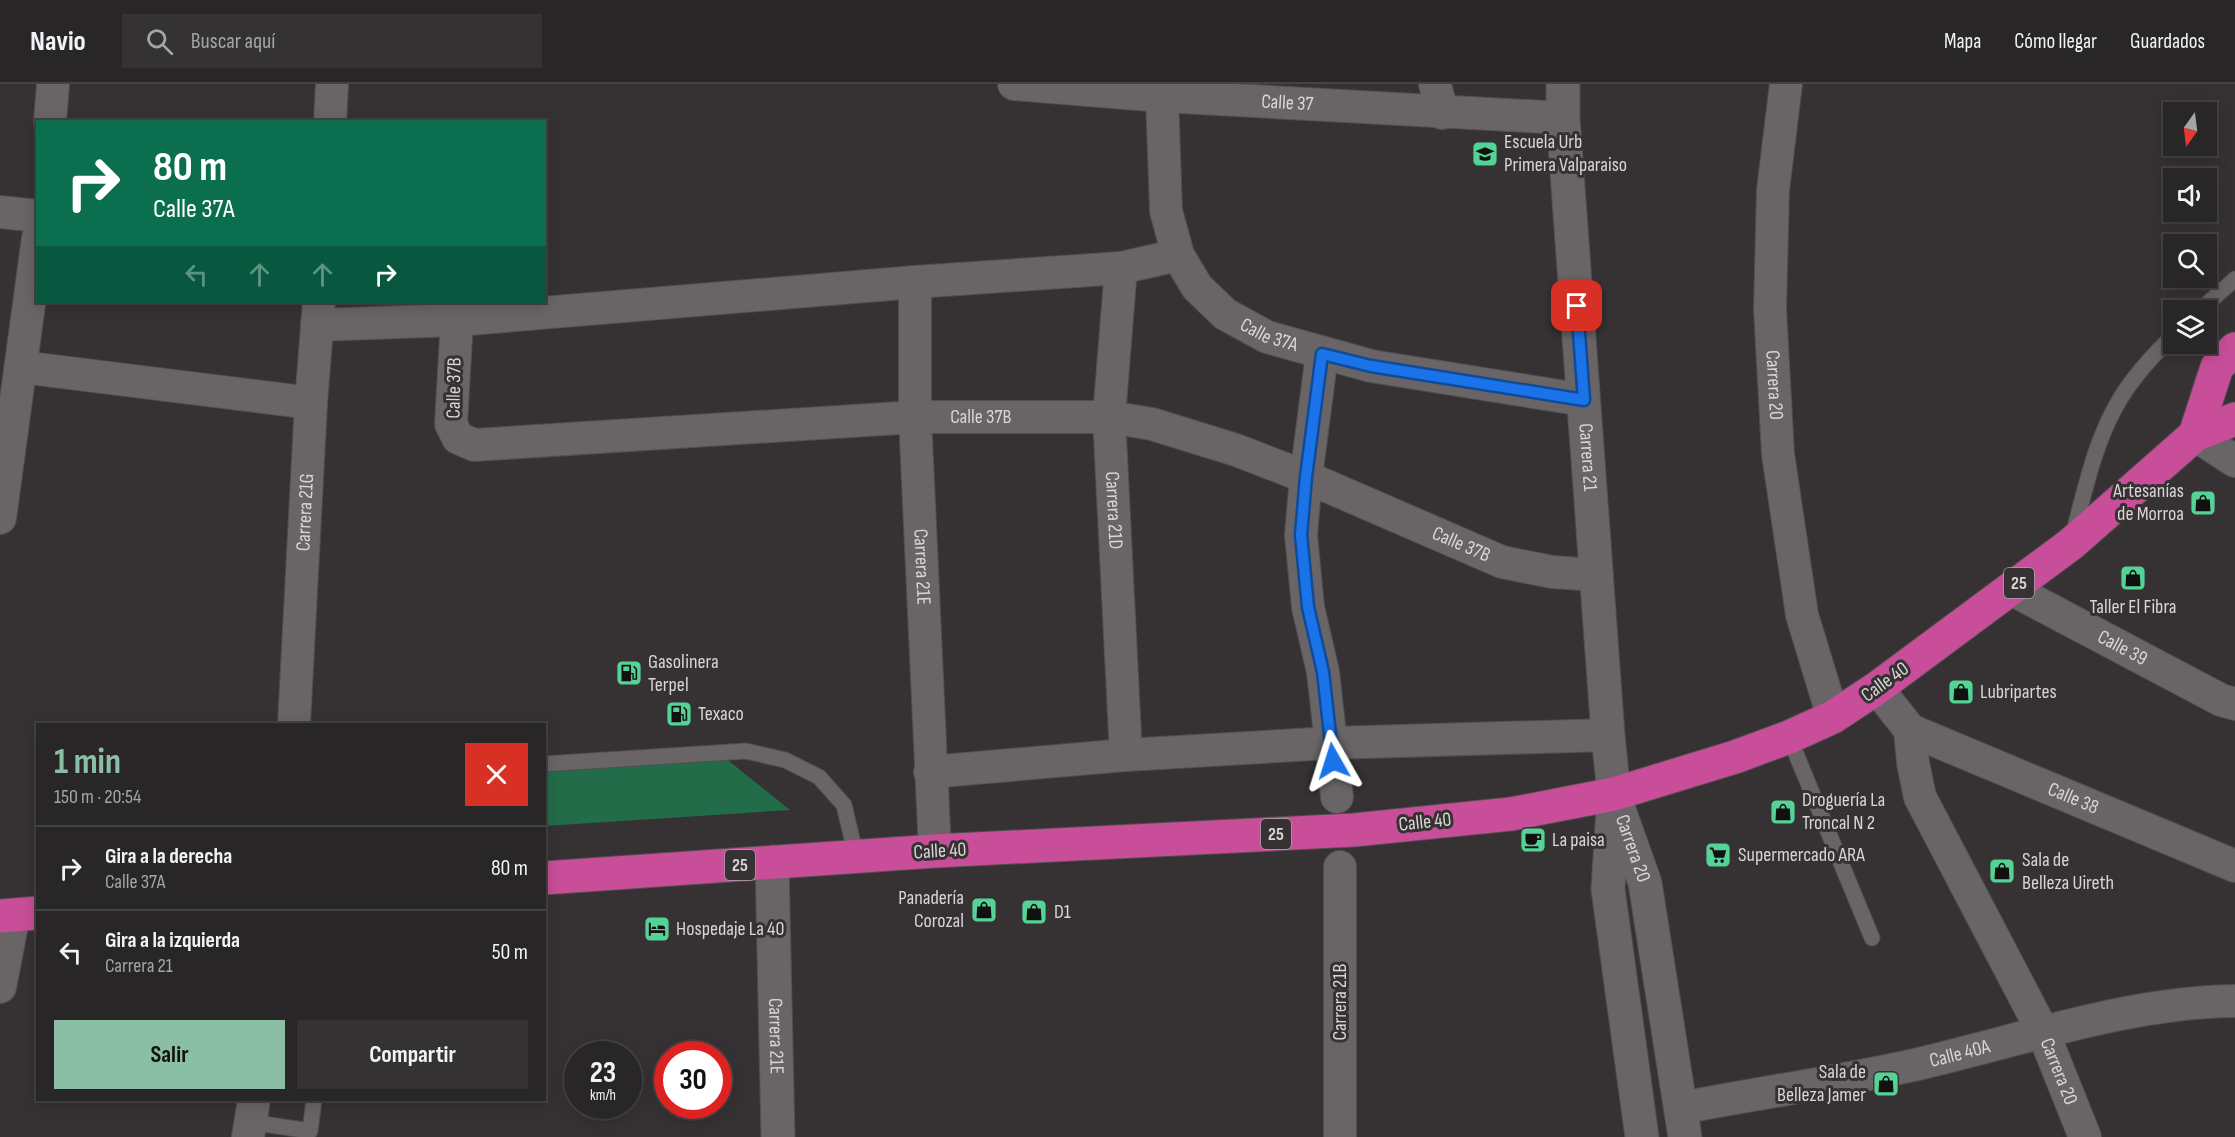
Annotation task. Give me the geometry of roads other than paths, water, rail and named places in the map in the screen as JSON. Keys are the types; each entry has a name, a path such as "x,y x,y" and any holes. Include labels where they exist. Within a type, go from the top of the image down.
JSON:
{"highway":[{"path":"2195,435 2217,367 2235,349"},
{"name":"25","path":"2195,435 2235,419"},
{"name":"Calle 40","path":"546,878 935,851 1354,830 1511,814 1614,794 1686,774 1789,737 1833,717 1877,688 2071,544 2195,435"}],"street":[{"path":"50,120 53,84"},
{"path":"330,120 332,84"},
{"name":"Calle 37","path":"1014,84 1162,96 1438,98 1563,118"},
{"name":"Carrera 21","path":"1563,84 1563,118 1614,794"},
{"name":"Carrera 20","path":"1786,84 1773,190 1770,309 1778,454 1802,615 1833,717"},
{"name":"Calle 37A","path":"1162,96 1166,211 1178,255 1197,286 1226,314 1267,337 1371,366 1584,400"},
{"path":"0,212 36,216"},
{"path":"0,518 36,253"},
{"path":"318,313 457,320 915,282 1121,268 1178,255"},
{"name":"Carrera 21D","path":"1121,268 1109,417 1126,755"},
{"name":"Carrera 21E","path":"915,282 915,417 935,851"},
{"name":"Carrera 21G","path":"294,723 318,313"},
{"name":"Calle 37B","path":"457,320 451,423 458,438 474,445 915,417 1109,417 1152,424 1236,450 1306,477 1502,562 1552,572 1596,575"},
{"path":"1322,354 1301,535 1308,607 1323,672 1337,797"},
{"path":"21,367 311,404"},
{"path":"2195,435 2235,461"},
{"name":"Calle 39","path":"2011,590 2221,700 2235,704"},
{"path":"1877,688 1910,730"},
{"name":"Carrera 20","path":"1910,730 1913,763 1920,798 2043,1032 2085,1137"},
{"name":"Calle 38","path":"1910,730 2235,866"},
{"path":"930,772 1126,755 1331,743 1608,735"},
{"name":"Carrera 20","path":"1614,794 1645,883 1683,1122"},
{"name":"Carrera 20","path":"1614,794 1608,889 1641,1137"},
{"name":"Carrera 21E","path":"772,862 778,1137"},
{"name":"Carrera 21B","path":"1340,867 1340,1137"},
{"path":"0,987 17,915"},
{"name":"Calle 40A","path":"1683,1122 2043,1032 2165,1006 2235,1001"}],"lane":[{"path":"2211,300 2235,279"},
{"path":"2071,544 2102,438 2120,399 2163,345"},
{"path":"1789,737 1872,938"},
{"path":"546,764 746,751 785,760 819,777 844,805 856,856"},
{"path":"251,1120 310,1131 314,1101"}],"place":[{"name":"Escuela Urb Primera Valparaiso","path":"1485,154"},
{"name":"Artesanías de Morroa","path":"2203,503"},
{"name":"Taller El Fibra","path":"2133,578"},
{"name":"Gasolinera Terpel","path":"629,673"},
{"name":"Lubripartes","path":"1961,692"},
{"name":"Texaco","path":"679,714"},
{"name":"Droguería La Troncal N 2","path":"1783,812"},
{"name":"La paisa","path":"1533,840"},
{"name":"Supermercado ARA","path":"1718,855"},
{"name":"Sala de Belleza Uireth","path":"2002,871"},
{"name":"Panadería Corozal","path":"984,910"},
{"name":"D1","path":"1034,912"},
{"name":"Hospedaje La 40","path":"657,929"},
{"name":"Sala de Belleza Jamer","path":"1886,1084"}]}
